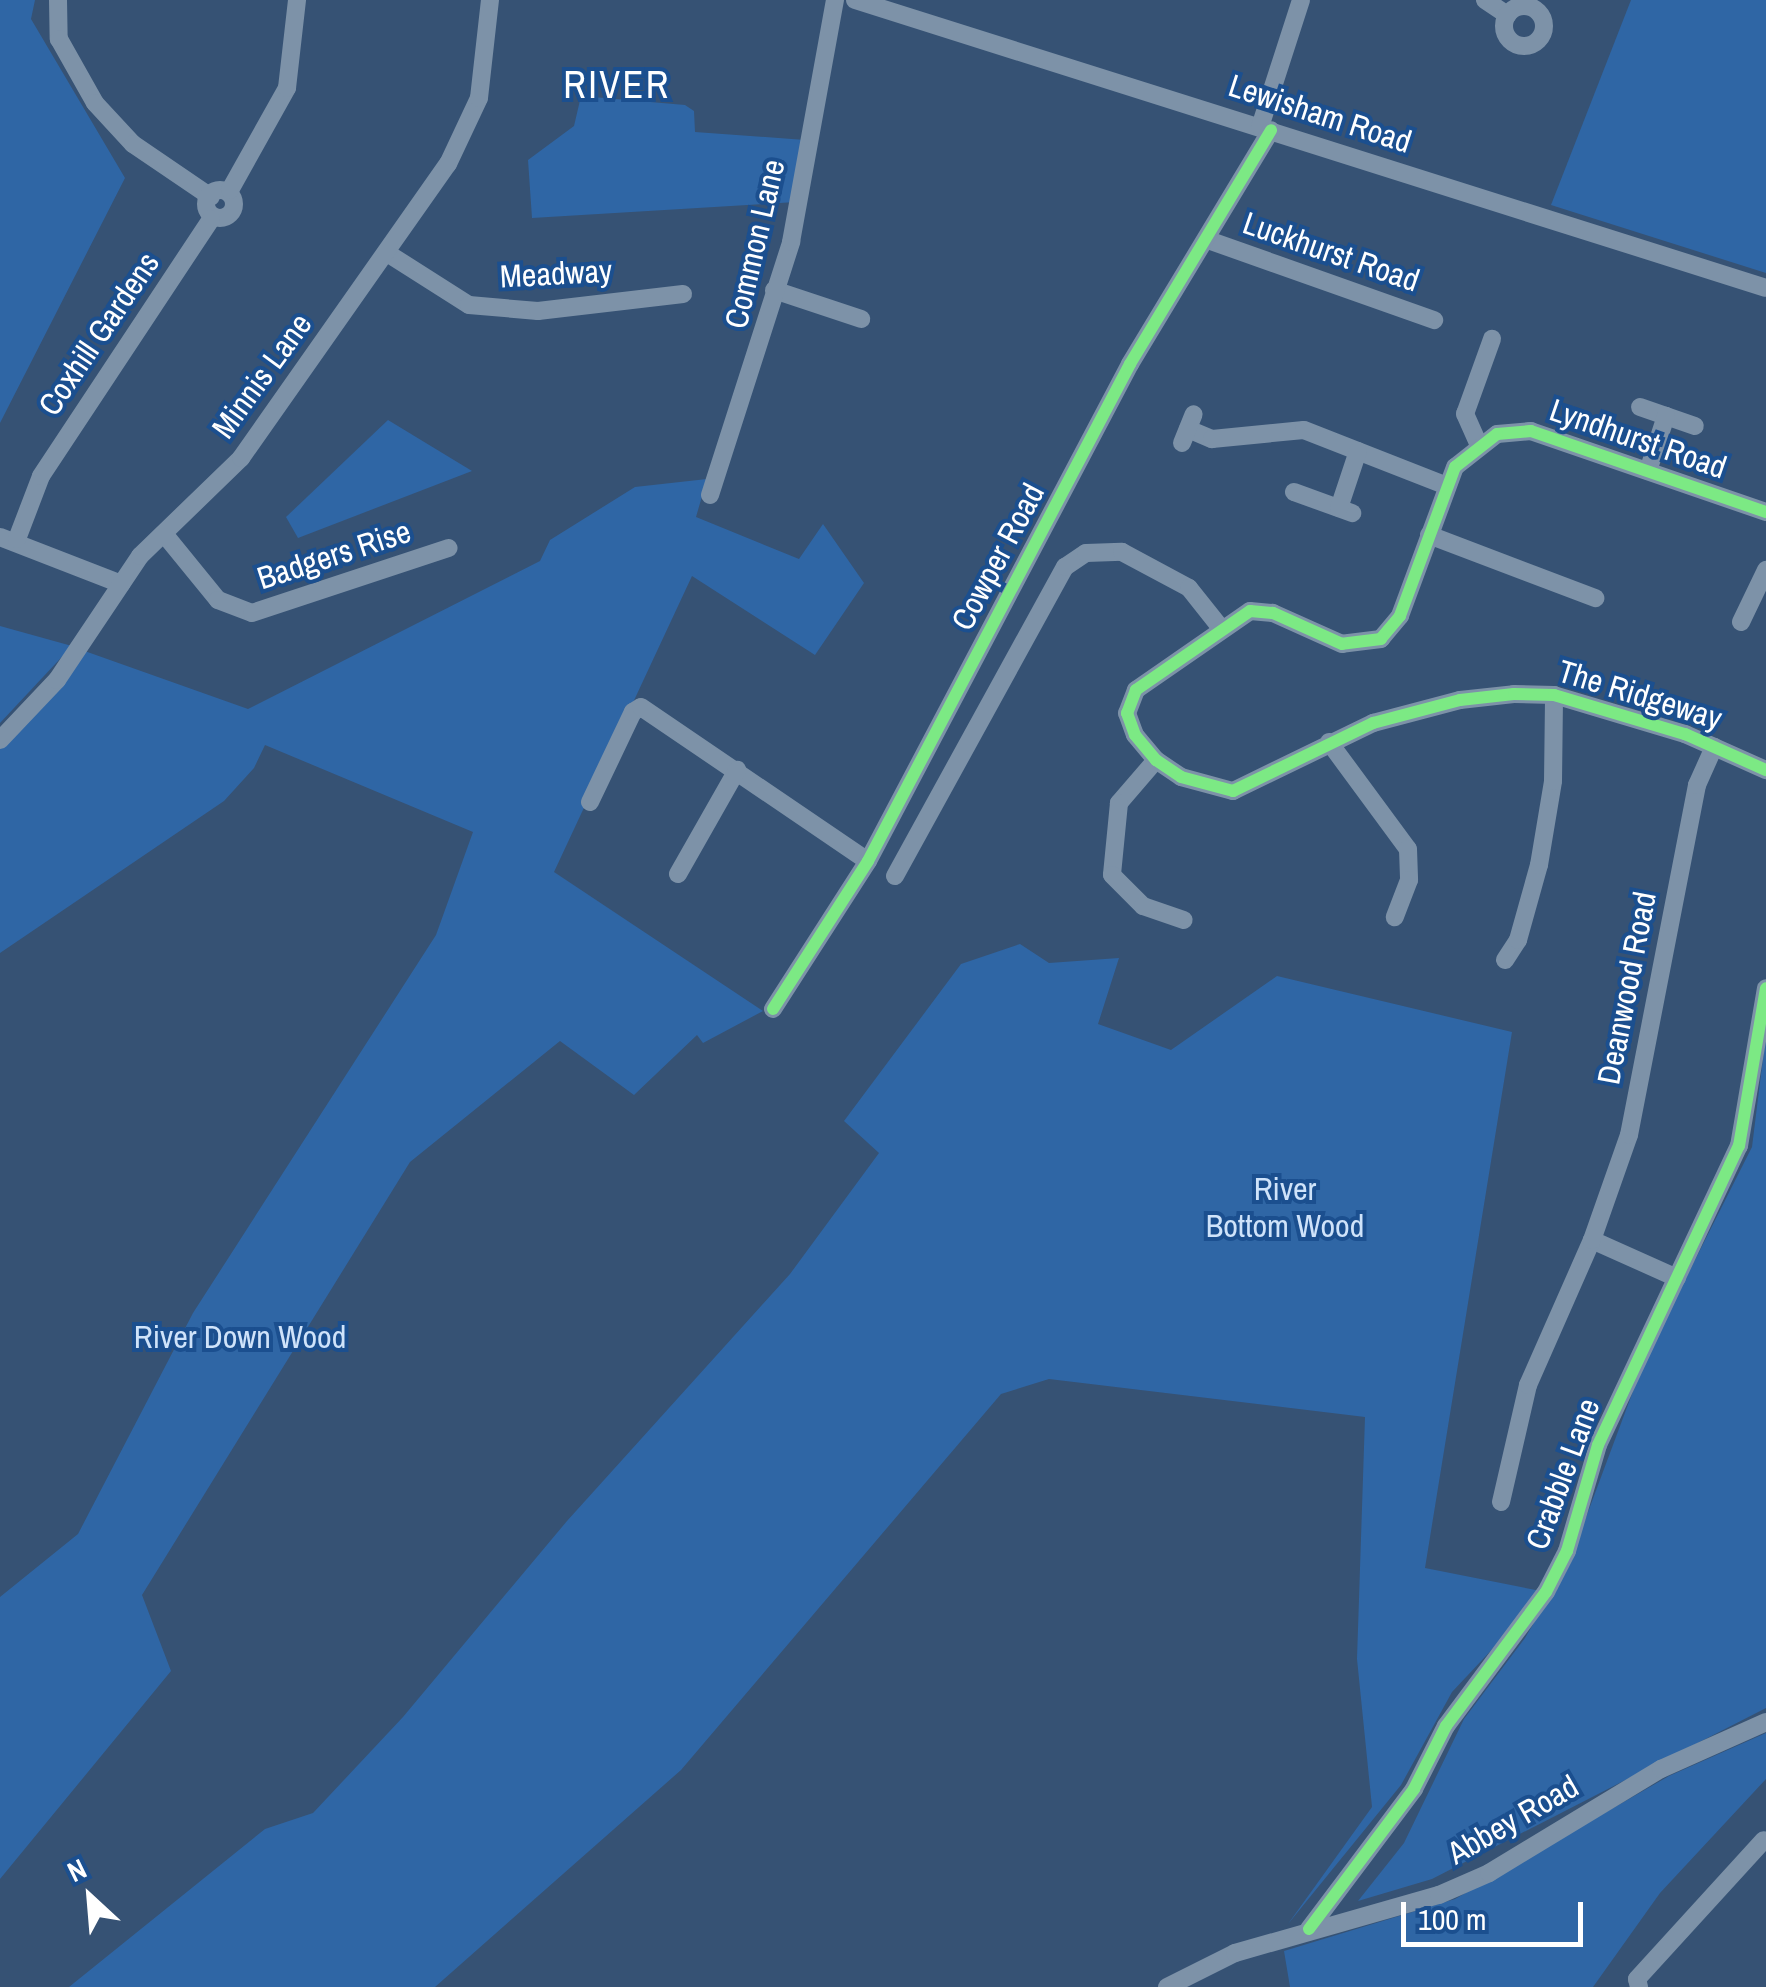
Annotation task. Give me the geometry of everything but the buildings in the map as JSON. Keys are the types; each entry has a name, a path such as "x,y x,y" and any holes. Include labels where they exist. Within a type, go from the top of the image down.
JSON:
{"street":[{"path":"58,0 59,39 95,102 132,144 211,197"},
{"name":"Coxhill Gardens","path":"121,584 8,538 41,476 211,219 231,209 230,190 287,88 297,0"},
{"name":"Minnis Lane","path":"0,740 57,680 121,584 241,458 387,254 472,121 490,0"},
{"name":"Common Lane","path":"710,495 758,362 803,188 835,0"},
{"name":"Lewisham Road","path":"855,0 1766,288"},
{"name":"Cowper Road","path":"772,1008 868,861 1130,364 1208,240 1266,128 1300,0"},
{"path":"1485,0 1507,15"},
{"path":"211,197 230,190"},
{"path":"211,197 211,219"},
{"name":"Luckhurst Road","path":"1208,240 1434,320"},
{"name":"Meadway","path":"387,254 470,305 538,310 683,294"},
{"path":"774,290 860,319"},
{"path":"1184,920 1143,906 1112,875 1119,803 1156,760 1135,735 1127,713 1136,690 1236,615 1262,611 1342,644 1381,639 1400,616 1454,468 1478,444 1465,414 1492,339"},
{"path":"1640,407 1694,426"},
{"path":"1648,471 1666,416"},
{"path":"1188,429 1212,439 1293,429 1447,486"},
{"name":"Lyndhurst Road","path":"1478,444 1514,429 1531,430 1766,512"},
{"path":"1294,492 1346,511 1358,451"},
{"name":"Badgers Rise","path":"165,535 218,600 252,614 439,548"},
{"path":"1429,535 1595,598"},
{"path":"895,876 1065,567 1086,553 1122,552 1189,588 1220,627"},
{"path":"1741,622 1766,570"},
{"path":"1505,960 1518,940 1539,865 1553,781 1554,695"},
{"name":"The Ridgeway","path":"1156,760 1181,777 1233,791 1329,742 1460,700 1554,695 1714,747 1766,770"},
{"path":"590,802 637,708 737,770 868,861"},
{"path":"1329,742 1408,848 1409,880 1395,917"},
{"name":"Deanwood Road","path":"1501,1502 1528,1385 1592,1240 1629,1135 1697,785 1714,747"},
{"path":"678,874 737,770"},
{"name":"Crabble Lane","path":"1308,1929 1414,1789 1489,1664 1546,1592 1566,1551 1598,1445 1739,1146 1766,988"},
{"path":"1592,1240 1677,1278"},
{"name":"Abbey Road","path":"1168,1987 1234,1953 1308,1929 1440,1895 1489,1873 1661,1768 1766,1722"},
{"path":"1639,1987 1637,1979 1764,1840"}],"green space":[{"path":"0,0 35,0 31,19 125,178 0,423"},
{"path":"1631,0 1766,0 1766,273 1551,205"},
{"path":"581,96 685,105 694,111 695,132 805,140 796,202 532,218 528,160 574,126"},
{"path":"388,420 472,471 298,538 286,517"},
{"name":"River Down Wood","path":"707,479 696,517 799,559 823,524 864,583 815,655 692,576 554,872 763,1011 703,1043 697,1035 634,1095 560,1041 410,1162 142,1595 171,1671 0,1879 0,1597 78,1534 193,1313 436,935 473,832 265,745 254,768 224,801 0,953 0,740 79,649 248,709 540,561 550,540 635,487"},
{"path":"0,626 72,646 0,723"},
{"name":"River Bottom Wood","path":"1020,944 1049,963 1119,958 1098,1024 1171,1050 1277,976 1512,1032 1425,1568 1546,1592 1452,1692 1401,1785 1288,1924 1372,1807 1357,1659 1365,1417 1049,1379 1001,1394 681,1770 435,1987 69,1987 265,1829 313,1813 403,1717 567,1521 790,1274 879,1153 844,1121 961,964"},
{"path":"1766,1034 1766,1708 1432,1879 1358,1901 1404,1843 1464,1719 1525,1638 1569,1563 1645,1359 1752,1147"},
{"path":"1766,1733 1766,1779 1660,1893 1593,1987 1290,1987 1284,1951 1455,1899 1669,1776"}],"cycle path":[{"path":"773,1009 868,861 1130,364 1271,130"},
{"path":"1766,512 1531,431 1497,434 1455,467 1400,616 1381,639 1342,644 1273,613 1250,611 1136,690 1127,713 1135,735 1156,760 1181,777 1233,791 1373,723 1460,700 1514,694 1554,695 1685,734 1766,770"},
{"path":"1309,1929 1414,1789 1446,1726 1546,1592 1567,1551 1598,1445 1739,1146 1766,988"}],"district":[{"name":"RIVER","path":"617,85"}]}
